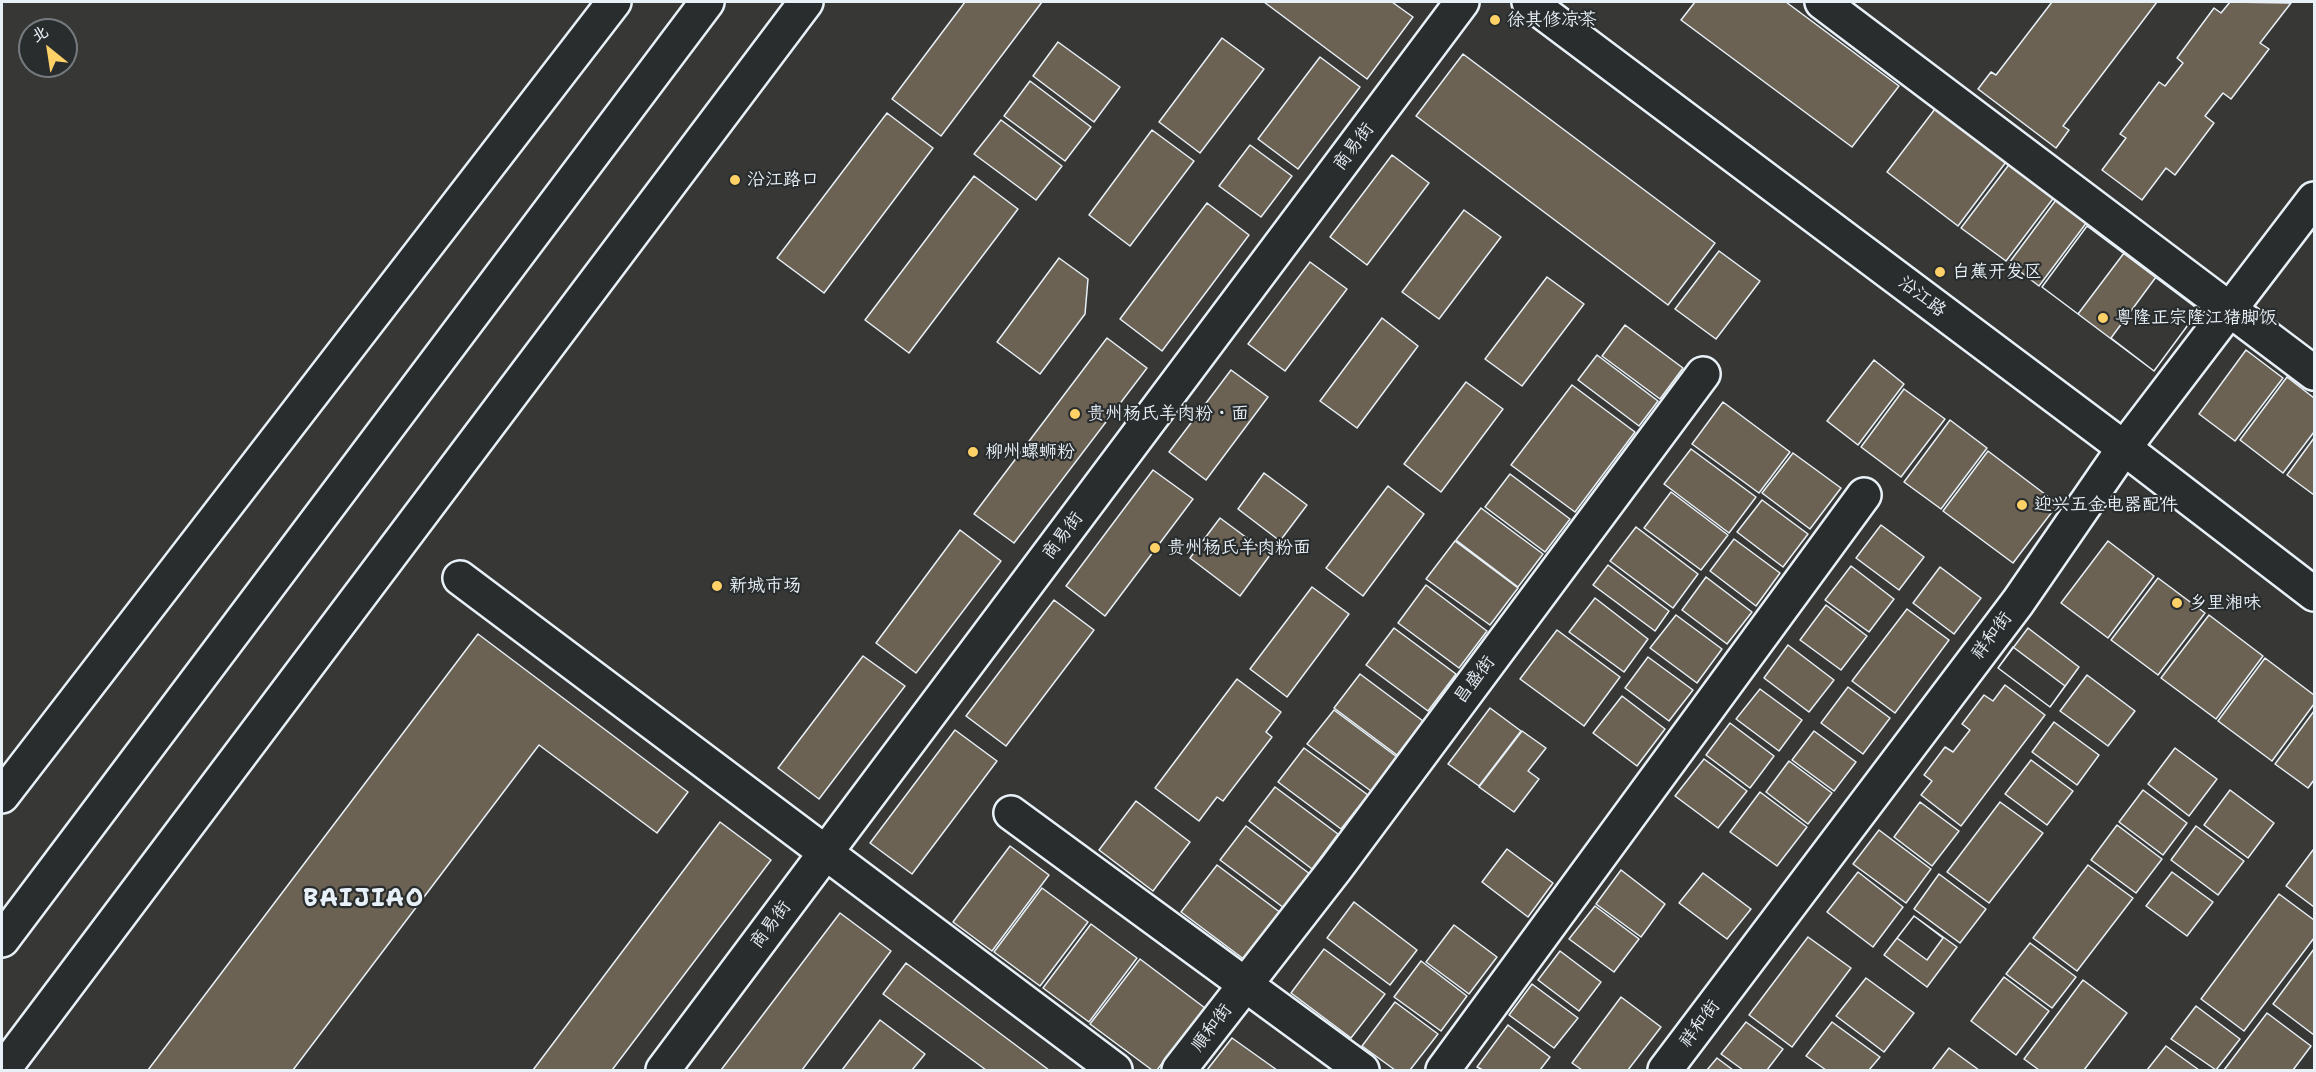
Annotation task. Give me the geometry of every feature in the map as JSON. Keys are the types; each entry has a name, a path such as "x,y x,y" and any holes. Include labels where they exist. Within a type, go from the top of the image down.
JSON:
{"main road":[{"path":"2,796 614,2"},
{"path":"2,940 707,2"},
{"path":"3,1071 806,2"},
{"name":"商易街","path":"663,1071 1462,2"},
{"name":"沿江路","path":"1532,2 2314,594"},
{"path":"1822,2 2314,373"},
{"name":"祥和街","path":"1665,1071 2018,602 2124,448 2314,199"},
{"name":"昌盛街","path":"1245,985 1336,868 1703,374"},
{"path":"1443,1071 1864,495"},
{"path":"460,579 1115,1071"},
{"path":"1011,813 1362,1071"},
{"name":"順和街","path":"1179,1071 1245,985"}],"building":[{"path":"965,2 1042,2 941,136 892,99"},
{"path":"1264,2 1392,2 1413,17 1367,79"},
{"path":"1695,2 1786,2 1899,86 1852,147 1681,20"},
{"path":"2052,2 2157,2 2063,126 2069,130 2056,148 1978,89 1991,72 1996,75"},
{"path":"2230,2 2291,3 2260,43 2269,49 2231,99 2223,93 2205,116 2214,123 2175,175 2166,168 2142,200 2102,170 2126,138 2120,134 2159,82 2165,86 2183,63 2177,58 2214,8 2221,13"},
{"path":"1222,38 1264,69 1200,153 1159,122"},
{"path":"1058,42 1120,87 1094,122 1033,76"},
{"path":"1463,54 1715,243 1668,305 1416,116"},
{"path":"1320,57 1360,87 1298,169 1258,139"},
{"path":"1030,81 1091,127 1065,161 1004,116"},
{"path":"1935,109 2006,162 1958,226 1887,172"},
{"path":"887,113 933,148 824,293 777,258"},
{"path":"1001,120 1062,166 1036,200 974,154"},
{"path":"1152,130 1194,161 1130,246 1089,215"},
{"path":"1250,145 1292,176 1261,217 1219,186"},
{"path":"1392,155 1429,183 1367,265 1330,237"},
{"path":"2011,162 2055,196 2006,261 1961,228"},
{"path":"974,176 1018,209 909,353 865,320"},
{"path":"2056,200 2087,222 2039,286 2009,263"},
{"path":"1207,203 1249,235 1162,351 1120,319"},
{"path":"1464,210 1501,237 1439,319 1402,292"},
{"path":"2087,226 2124,253 2078,314 2042,287"},
{"path":"2087,226 2199,310 2154,371 2042,287"},
{"path":"1719,251 1760,281 1716,339 1675,309"},
{"path":"1059,258 1088,279 1085,314 1040,374 997,342"},
{"path":"1310,262 1347,289 1285,371 1248,344"},
{"path":"1547,277 1584,304 1522,386 1485,359"},
{"path":"2156,277 2199,310 2154,371 2111,338"},
{"path":"1382,318 1418,346 1357,428 1320,401"},
{"path":"1625,325 1683,368 1660,399 1602,356"},
{"path":"1107,338 1147,368 1014,543 974,514"},
{"path":"2246,350 2283,378 2235,441 2199,414"},
{"path":"1597,355 1658,401 1639,426 1578,380"},
{"path":"1874,360 1904,384 1858,445 1827,421"},
{"path":"1231,370 1268,397 1206,480 1169,452"},
{"path":"2287,377 2314,398 2314,432 2283,473 2240,440"},
{"path":"1466,382 1503,409 1441,492 1404,464"},
{"path":"1572,385 1635,432 1575,512 1511,465"},
{"path":"1904,389 1945,419 1901,477 1861,447"},
{"path":"1723,402 1790,452 1759,493 1692,444"},
{"path":"1950,420 1987,448 1941,509 1904,482"},
{"path":"2314,438 2314,495 2287,475"},
{"path":"1691,449 1756,497 1729,533 1664,484"},
{"path":"1988,451 2058,504 2013,563 1943,511"},
{"path":"1793,453 1841,488 1810,529 1762,493"},
{"path":"1153,470 1193,499 1105,616 1066,586"},
{"path":"1264,473 1307,505 1280,541 1238,509"},
{"path":"1510,474 1570,519 1545,552 1485,507"},
{"path":"1388,486 1424,514 1363,596 1326,568"},
{"path":"1671,492 1728,535 1701,570 1644,528"},
{"path":"1762,500 1808,534 1783,567 1737,532"},
{"path":"1481,508 1543,554 1518,587 1456,540"},
{"path":"1220,518 1270,555 1240,596 1190,558"},
{"path":"1881,525 1924,557 1899,590 1856,558"},
{"path":"1636,527 1698,574 1673,608 1610,561"},
{"path":"960,530 1001,561 916,673 876,643"},
{"path":"1734,539 1780,573 1756,606 1710,571"},
{"path":"1455,541 1518,588 1490,625 1426,579"},
{"path":"2108,541 2154,576 2108,638 2061,603"},
{"path":"1608,565 1669,611 1655,631 1593,585"},
{"path":"1851,566 1894,599 1869,632 1825,600"},
{"path":"1940,567 1981,598 1954,634 1913,603"},
{"path":"1706,577 1752,612 1727,644 1682,610"},
{"path":"2158,578 2205,613 2158,675 2111,640"},
{"path":"1426,585 1487,631 1459,668 1398,623"},
{"path":"1312,587 1349,614 1287,697 1250,669"},
{"path":"1595,598 1648,639 1624,672 1569,632"},
{"path":"1054,600 1094,630 1006,746 966,716"},
{"path":"1826,605 1867,636 1841,670 1800,640"},
{"path":"1907,609 1949,640 1895,713 1852,681"},
{"path":"1676,615 1722,649 1697,683 1650,648"},
{"path":"2209,615 2263,656 2216,719 2161,678"},
{"path":"1394,628 1456,674 1428,711 1366,665"},
{"path":"2028,628 2079,667 2050,707 1998,668"},
{"path":"1557,630 1620,677 1584,726 1520,679"},
{"path":"478,634 688,792 657,833 539,745 293,1070 148,1070"},
{"path":"1788,645 1834,680 1809,712 1764,678"},
{"path":"2013,647 2065,686 2050,707 1998,668"},
{"path":"863,656 905,686 819,799 778,768"},
{"path":"1648,657 1693,690 1669,721 1625,688"},
{"path":"2265,658 2314,695 2314,704 2272,761 2218,721"},
{"path":"1360,674 1423,721 1397,755 1334,708"},
{"path":"2087,675 2135,711 2108,746 2060,711"},
{"path":"1237,679 1281,712 1266,732 1272,737 1223,801 1217,797 1199,821 1155,788"},
{"path":"2005,685 2045,715 1961,826 1921,795 1932,781 1924,775 1945,747 1953,752 1970,730 1962,724 1984,695 1993,701"},
{"path":"1848,687 1890,718 1863,754 1821,723"},
{"path":"1760,689 1802,720 1779,751 1736,719"},
{"path":"1622,696 1665,729 1637,766 1593,733"},
{"path":"1490,708 1521,731 1479,786 1448,764"},
{"path":"1334,710 1397,757 1371,791 1307,744"},
{"path":"2314,711 2314,780 2308,788 2275,764"},
{"path":"2054,722 2099,755 2077,785 2032,752"},
{"path":"1730,723 1774,756 1750,788 1706,755"},
{"path":"955,730 997,761 912,874 870,843"},
{"path":"1522,731 1546,748 1528,771 1539,779 1514,812 1479,787"},
{"path":"1814,731 1856,762 1834,791 1792,760"},
{"path":"1304,748 1368,795 1341,829 1278,782"},
{"path":"2175,748 2217,779 2189,816 2148,784"},
{"path":"1704,759 1747,791 1718,828 1675,796"},
{"path":"2031,760 2073,791 2047,825 2005,794"},
{"path":"1789,761 1832,793 1808,824 1766,792"},
{"path":"1275,787 1338,834 1312,869 1249,821"},
{"path":"2143,790 2187,823 2163,855 2119,822"},
{"path":"2230,790 2274,823 2248,858 2204,825"},
{"path":"1760,792 1807,827 1777,866 1730,832"},
{"path":"1136,801 1190,842 1153,891 1099,850"},
{"path":"1920,802 1959,831 1932,866 1894,837"},
{"path":"2000,802 2043,833 1989,903 1947,872"},
{"path":"720,822 771,860 612,1070 533,1070"},
{"path":"2117,825 2162,859 2136,893 2091,860"},
{"path":"1246,826 1310,874 1284,908 1220,860"},
{"path":"2196,826 2244,861 2218,895 2171,860"},
{"path":"1879,830 1931,869 1906,903 1853,864"},
{"path":"1010,846 1049,875 992,951 953,922"},
{"path":"1507,849 1553,883 1528,917 1482,882"},
{"path":"2314,851 2314,907 2286,886"},
{"path":"1217,865 1281,913 1245,960 1181,912"},
{"path":"2088,865 2133,898 2077,971 2033,938"},
{"path":"1621,870 1665,904 1641,937 1596,904"},
{"path":"1858,872 1903,907 1873,947 1827,912"},
{"path":"2172,872 2213,902 2187,936 2146,906"},
{"path":"1703,873 1751,909 1727,939 1679,903"},
{"path":"1939,874 1986,909 1960,943 1914,909"},
{"path":"1042,888 1088,922 1040,986 994,952"},
{"path":"2279,894 2314,920 2314,938 2244,1031 2201,999"},
{"path":"1354,902 1417,950 1390,985 1327,938"},
{"path":"1595,906 1639,939 1614,972 1569,939"},
{"path":"840,913 891,951 802,1070 721,1070"},
{"path":"1914,916 1943,938 1927,960 1897,938"},
{"path":"1914,916 1957,947 1927,987 1884,955"},
{"path":"1091,924 1137,958 1089,1022 1043,988"},
{"path":"1454,925 1497,957 1469,994 1426,962"},
{"path":"1808,937 1851,968 1792,1047 1749,1015"},
{"path":"2030,943 2076,977 2052,1008 2006,974"},
{"path":"1324,949 1385,994 1351,1038 1291,993"},
{"path":"2314,949 2314,1035 2273,1004"},
{"path":"1560,951 1601,982 1579,1011 1538,980"},
{"path":"1140,959 1205,1008 1157,1070 1152,1070 1090,1024"},
{"path":"1421,961 1467,996 1441,1031 1394,997"},
{"path":"906,963 1049,1070 986,1070 883,994"},
{"path":"2004,977 2049,1011 2016,1055 1971,1021"},
{"path":"1866,978 1914,1013 1884,1052 1836,1016"},
{"path":"2083,980 2127,1013 2084,1070 2039,1070 2024,1059"},
{"path":"1532,984 1578,1018 1554,1048 1509,1015"},
{"path":"1621,997 1661,1027 1628,1070 1582,1070 1572,1063"},
{"path":"1395,1002 1438,1034 1410,1070 1395,1070 1362,1046"},
{"path":"2196,1006 2240,1039 2216,1070 2171,1039"},
{"path":"2267,1013 2311,1046 2293,1070 2224,1070"},
{"path":"880,1020 925,1054 912,1070 842,1070"},
{"path":"1746,1022 1783,1049 1767,1070 1743,1070 1721,1054"},
{"path":"1832,1022 1880,1057 1869,1070 1826,1070 1806,1056"},
{"path":"1508,1025 1550,1057 1540,1070 1483,1070 1477,1067"},
{"path":"1232,1038 1277,1070 1207,1070"},
{"path":"2166,1046 2199,1070 2147,1070"},
{"path":"1949,1048 1979,1070 1932,1070"},
{"path":"1717,1058 1733,1070 1707,1070"}],"place":[{"name":"徐其修凉茶","path":"1495,20"},
{"name":"沿江路口","path":"735,180"},
{"name":"白蕉开发区","path":"1940,272"},
{"name":"粤隆正宗隆江猪脚饭","path":"2103,318"},
{"name":"贵州杨氏羊肉粉・面","path":"1075,414"},
{"name":"柳州螺蛳粉","path":"973,452"},
{"name":"迎兴五金电器配件","path":"2022,505"},
{"name":"贵州杨氏羊肉粉面","path":"1155,548"},
{"name":"新城市场","path":"717,586"},
{"name":"乡里湘味","path":"2177,603"}],"district":[{"name":"BAIJIAO","path":"364,900"}]}
